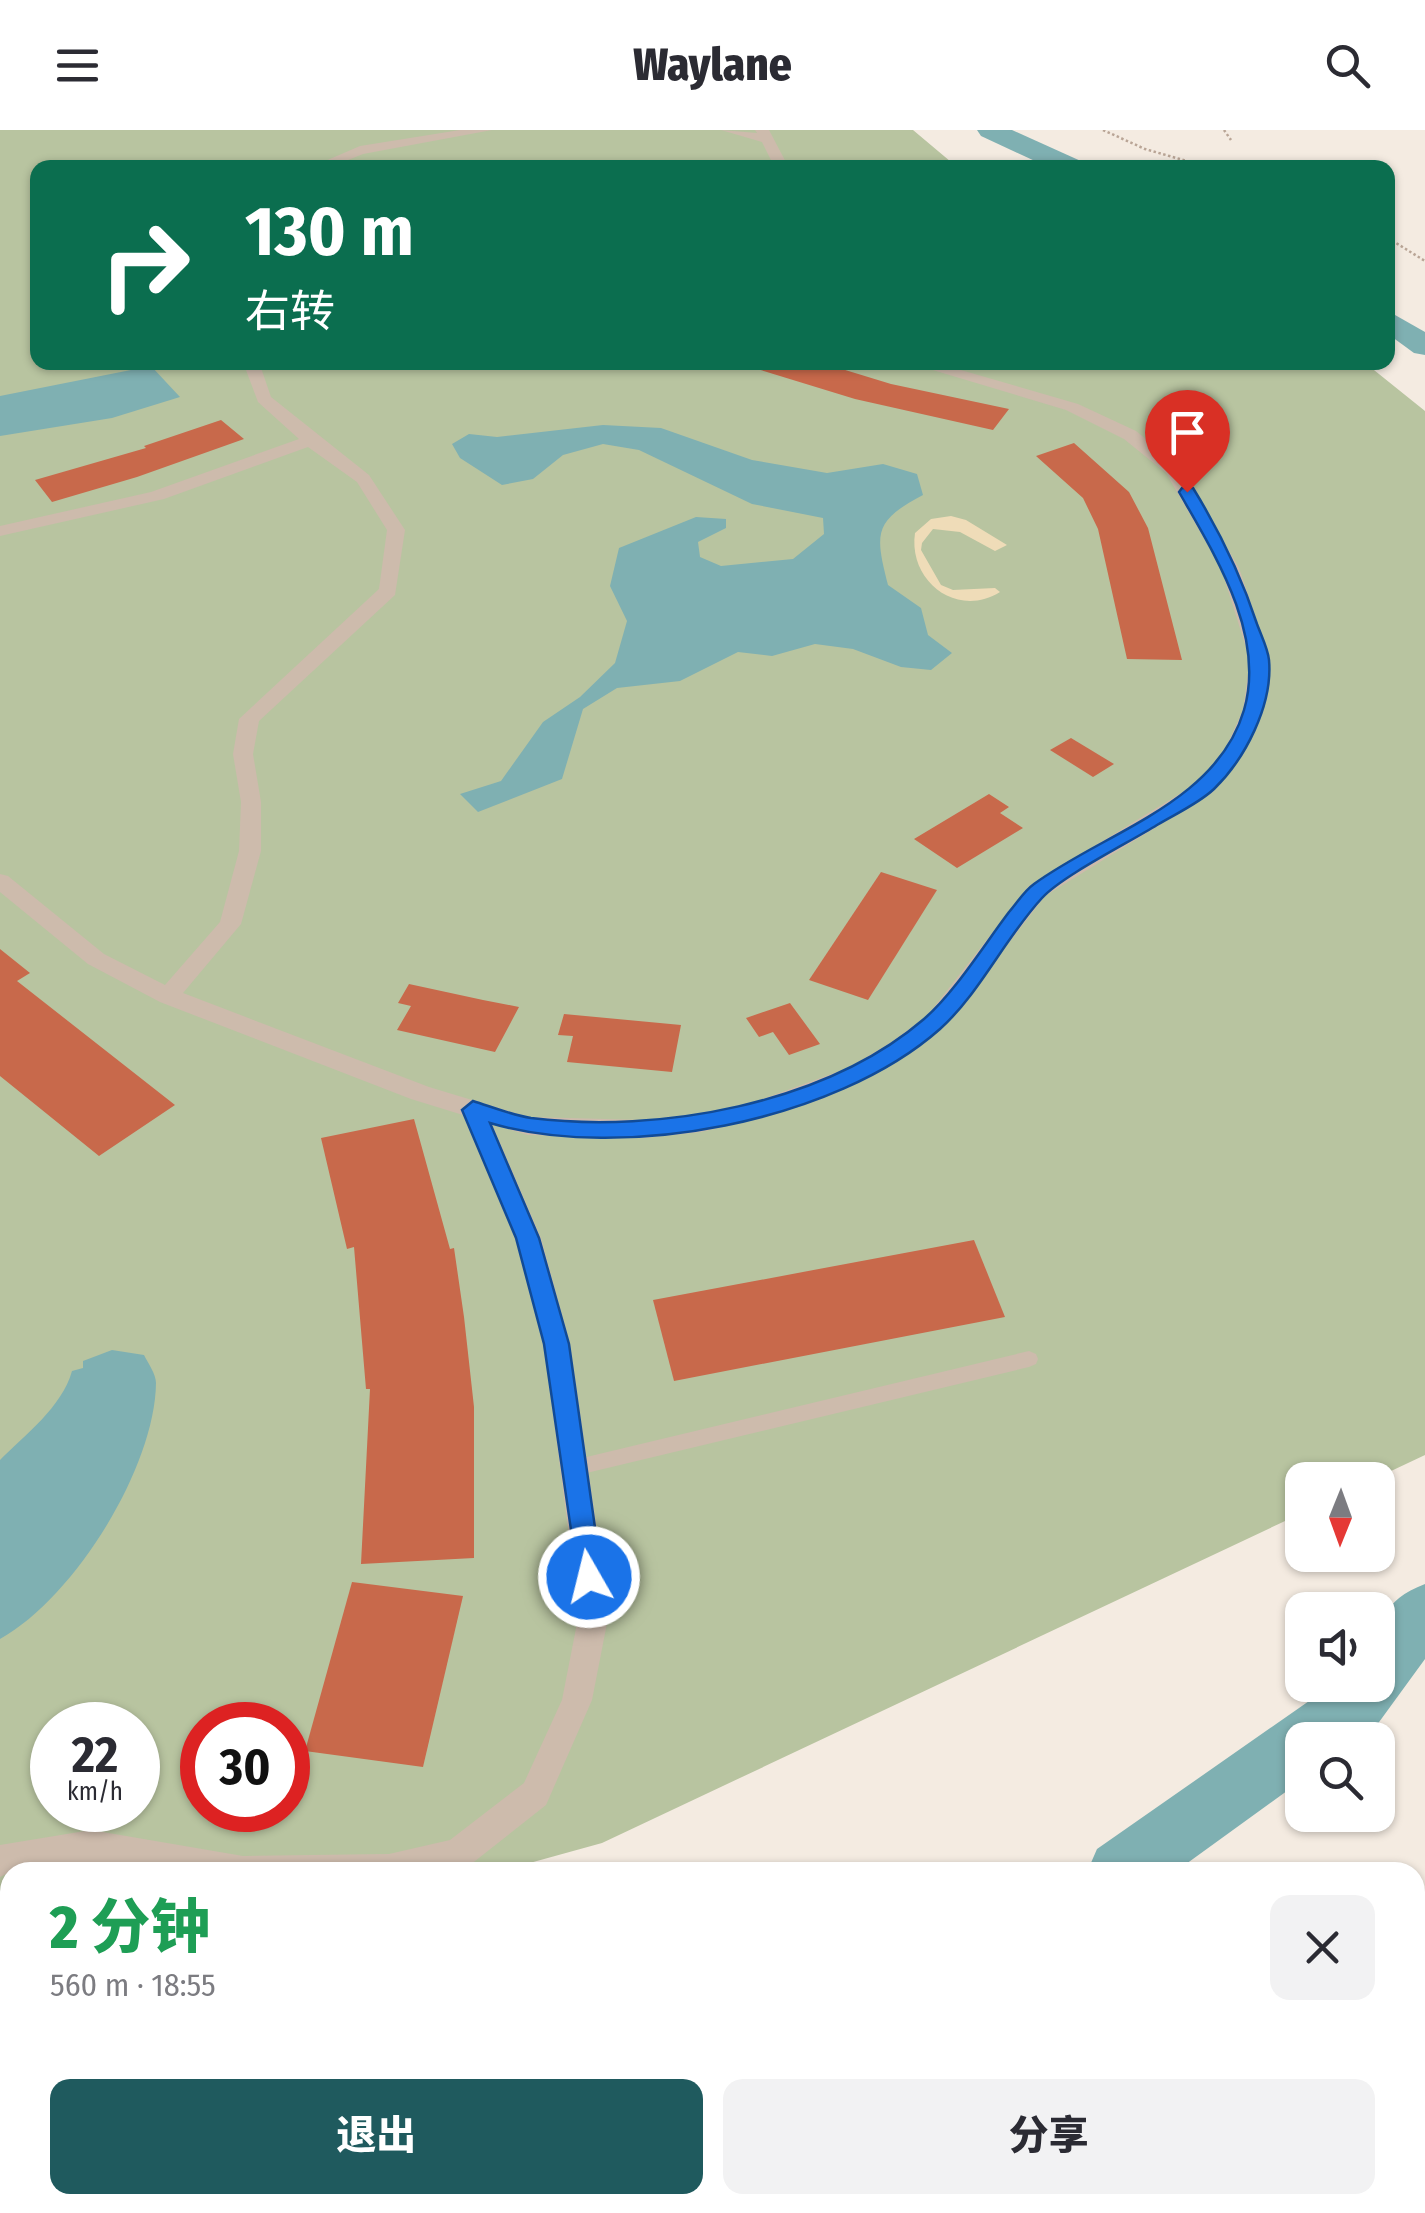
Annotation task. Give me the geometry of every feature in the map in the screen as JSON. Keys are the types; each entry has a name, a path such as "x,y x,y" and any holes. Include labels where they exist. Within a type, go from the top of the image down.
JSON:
{"street":[{"path":"335,160 360,150 486,130"},
{"path":"728,130 765,135 778,160"},
{"path":"168,996 230,924 250,851 252,802 242,754 249,720 388,592 396,530 363,479 264,399 254,370"},
{"path":"0,881 96,959 168,996 420,1093 528,1126 644,1129 756,1111 856,1074 898,1050 935,1022 1037,891 1206,786 1232,756 1253,710 1260,660 1230,568 1173,470 1130,435 1072,407 942,370"},
{"path":"0,531 152,499 236,472 310,440"},
{"path":"414,1862 458,1854 535,1794 577,1700 594,1613 556,1344 528,1238 473,1110"},
{"path":"0,1861 92,1846 185,1862"}],"lane":[{"path":"574,1468 1029,1359"}],"path":[{"path":"1103,130 1145,149 1183,160"},
{"path":"1224,130 1231,140"},
{"path":"1395,242 1425,261"}],"green space":[{"path":"0,130 913,130 949,160 30,160 30,370 1374,370 1425,411 1425,1455 1395,1469 1395,1462 1285,1462 1285,1521 602,1843 533,1862 0,1862"}],"sand":[{"path":"951,516 966,520 1007,545 995,551 960,532 933,529 921,550 941,585 953,590 995,588 1000,592 968,601 952,598 927,580 919,566 915,533 931,519"}],"water":[{"path":"131,370 155,370 180,397 112,418 0,436 0,396"},
{"path":"603,425 661,428 752,460 827,473 883,464 917,474 923,495 887,521 880,541 881,553 888,585 921,608 928,635 952,653 931,670 901,667 853,649 815,644 772,656 738,652 680,681 617,688 583,709 562,779 478,812 460,794 501,781 543,722 580,697 615,663 627,621 610,586 619,548 696,517 726,519 726,528 698,542 700,557 721,566 793,559 824,534 823,518 752,504 639,450 603,444 563,455 533,479 502,485 460,458 452,444 469,434 497,437"},
{"path":"112,1350 144,1355 155,1376 152,1417 142,1453 126,1491 82,1562 28,1620 0,1639 0,1460 60,1397 72,1371 83,1368 83,1361"}],"building":[{"path":"761,370 845,370 891,384 1009,409 993,430 855,399"},
{"path":"221,420 244,439 52,502 35,480 146,448"},
{"path":"1074,443 1129,492 1148,528 1182,660 1127,659 1098,529 1083,498 1036,456"},
{"path":"1071,738 1114,764 1093,777 1050,750"},
{"path":"989,794 1009,807 1000,813 1023,828 957,868 914,839"},
{"path":"881,872 937,890 868,1000 809,980"},
{"path":"0,949 30,973 17,981 175,1105 99,1156 0,1076"},
{"path":"409,984 519,1007 495,1052 397,1030 411,1006 398,1003"},
{"path":"790,1003 820,1044 789,1055 773,1032 759,1037 746,1018"},
{"path":"564,1014 681,1025 672,1072 567,1062 573,1036 558,1035"},
{"path":"414,1119 450,1249 454,1248 464,1317 474,1407 474,1558 361,1564 370,1389 366,1389 354,1247 347,1249 321,1138"},
{"path":"974,1240 1005,1317 674,1381 653,1300"},
{"path":"352,1582 463,1596 423,1767 310,1752 310,1733"}],"waterway":[{"path":"990,130 1056,160"},
{"path":"1395,325 1425,346"},
{"path":"1395,1651 1425,1611"},
{"path":"1332,1722 1356,1702"},
{"path":"1134,1862 1285,1755"}],"route":[{"path":"589,1577 556,1344 528,1238 473,1110 528,1126 585,1130 701,1123 756,1111 856,1074 898,1050 935,1022 1037,891 1206,786 1232,756 1253,710 1260,660 1230,568 1187,492"}]}
